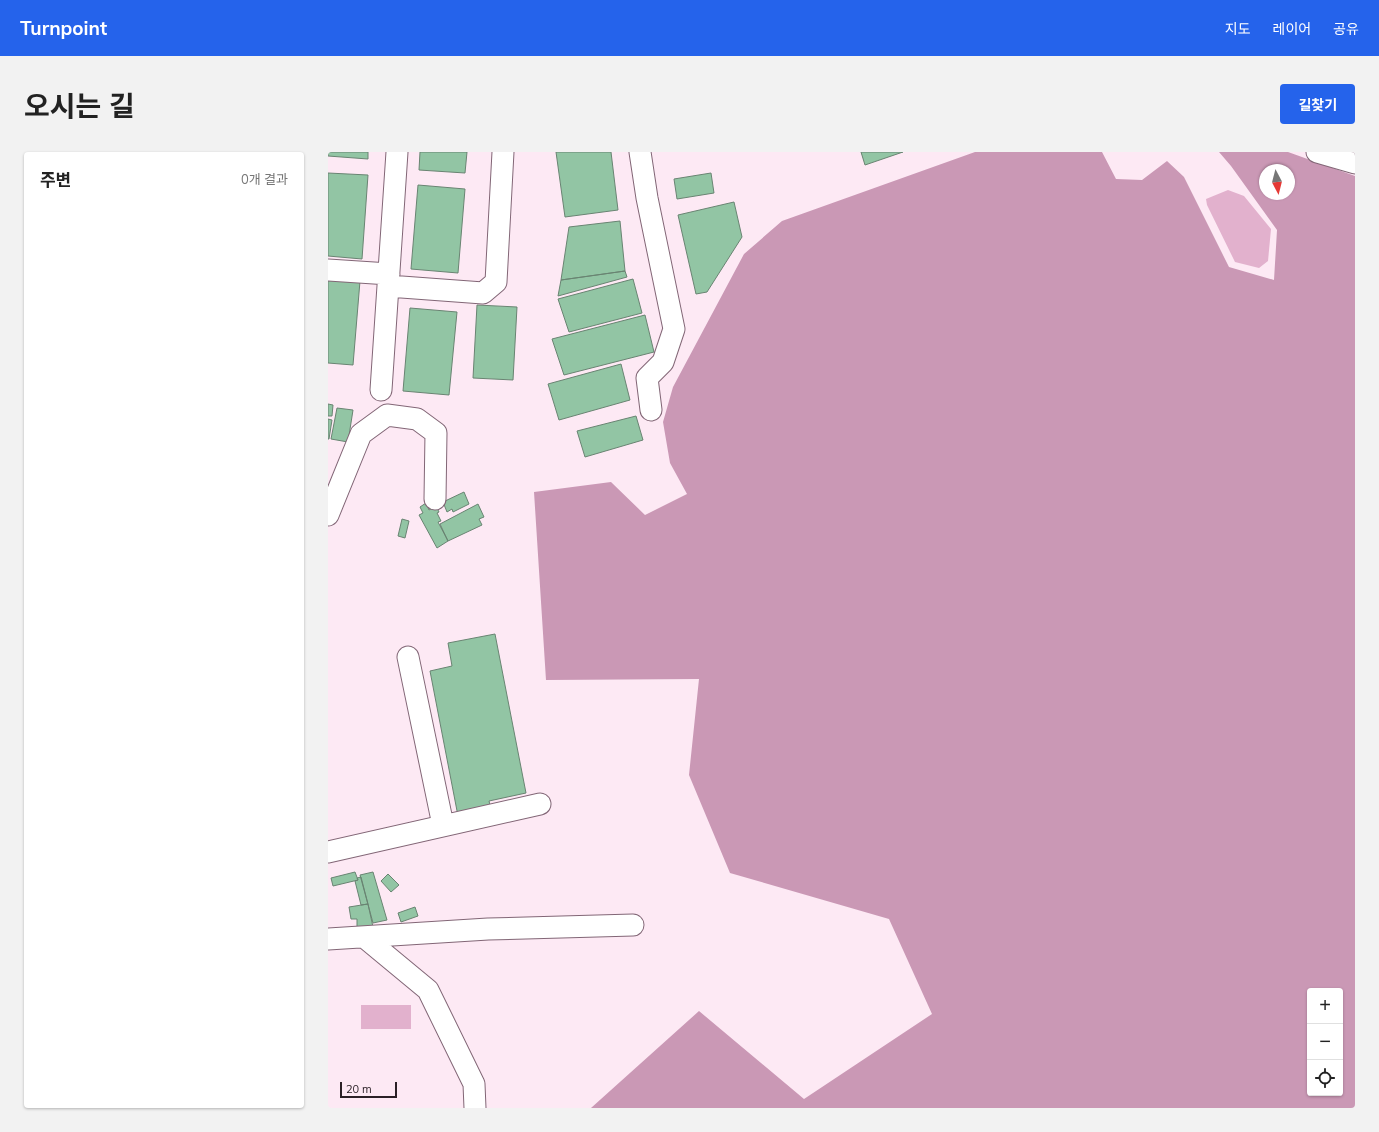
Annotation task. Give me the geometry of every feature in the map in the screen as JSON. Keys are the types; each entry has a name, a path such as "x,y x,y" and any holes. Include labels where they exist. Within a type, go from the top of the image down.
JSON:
{"lane":[{"path":"381,390 397,152"},
{"path":"328,270 483,293 496,282 503,152"},
{"path":"640,152 647,198 674,329 663,362 647,378 651,410"},
{"path":"1317,152 1355,163"},
{"path":"328,515 361,434 387,415 417,419 436,433 435,499"},
{"path":"408,658 443,825"},
{"path":"328,852 540,804"},
{"path":"328,939 488,929 634,925"},
{"path":"364,937 428,990 474,1084 475,1108"}],"shaded area":[{"path":"975,152 1102,152 1116,179 1142,180 1167,161 1184,177 1229,267 1274,280 1277,230 1231,166 1219,152 1288,152 1355,176 1355,1108 591,1108 699,1011 804,1099 932,1014 889,919 730,873 689,775 699,679 546,680 534,492 611,482 645,515 687,494 670,463 663,422 673,387 744,254 782,221"},
{"path":"1228,190 1244,196 1271,229 1268,261 1259,268 1235,262 1207,205 1206,199"},
{"path":"361,1005 411,1005 411,1029 361,1029"}],"building":[{"path":"328,152 368,152 368,159 328,156"},
{"path":"420,152 467,152 465,173 419,170"},
{"path":"556,152 611,152 618,210 565,217"},
{"path":"861,152 903,152 865,165"},
{"path":"328,173 368,175 362,259 328,256"},
{"path":"711,173 714,193 677,199 674,179"},
{"path":"418,185 465,189 458,273 411,269"},
{"path":"734,202 742,237 707,292 696,294 678,215"},
{"path":"620,221 625,271 561,280 569,227"},
{"path":"625,271 627,277 558,296 561,280"},
{"path":"328,279 360,281 353,365 328,363"},
{"path":"633,279 642,313 569,332 558,299"},
{"path":"477,305 517,307 513,380 473,378"},
{"path":"410,308 457,312 449,395 403,391"},
{"path":"645,315 654,352 564,375 552,339"},
{"path":"621,364 630,400 559,420 548,384"},
{"path":"328,404 333,405 332,416 328,416"},
{"path":"337,408 353,410 348,442 331,439"},
{"path":"636,416 643,440 585,457 577,431"},
{"path":"328,419 332,420 329,439 328,439"},
{"path":"464,492 469,504 453,512 452,509 447,512 443,502"},
{"path":"426,503 429,510 436,506 439,512 437,513 441,521 438,522 448,541 437,548 419,515 423,513 420,507"},
{"path":"478,504 484,517 479,519 482,525 448,541 440,524"},
{"path":"402,519 409,521 405,538 398,536"},
{"path":"495,634 526,793 489,801 491,809 458,816 430,671 452,666 448,643"},
{"path":"355,872 358,880 333,886 331,878"},
{"path":"373,872 387,920 373,923 360,875"},
{"path":"388,874 399,885 391,892 381,881"},
{"path":"361,877 368,904 361,905 355,881 358,880 357,878"},
{"path":"368,904 373,927 357,928 357,919 351,919 349,907"},
{"path":"415,907 418,916 401,922 398,913"}]}
